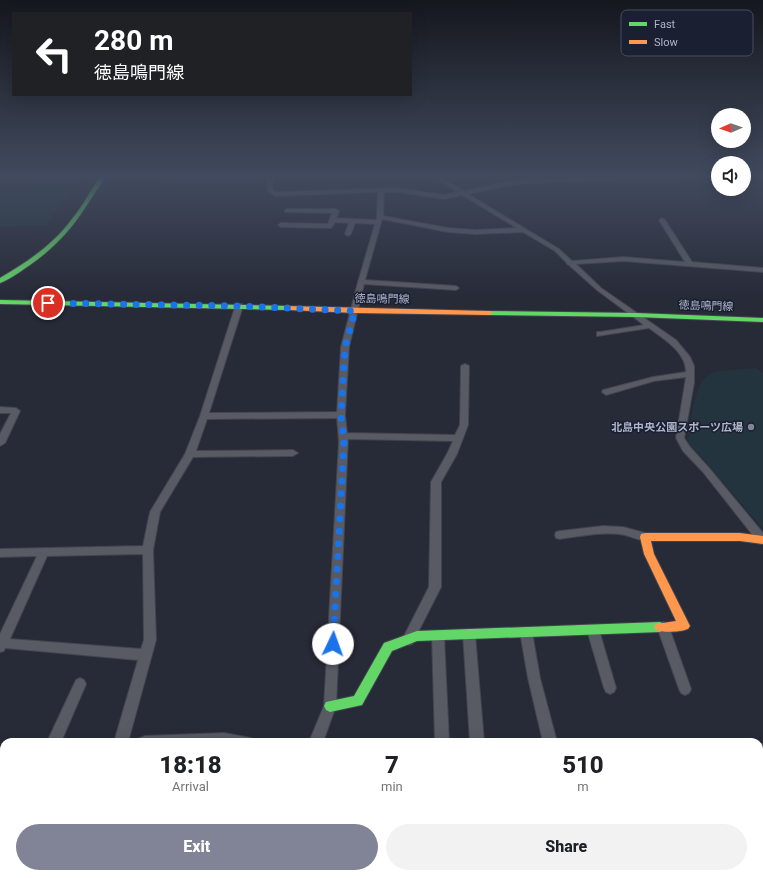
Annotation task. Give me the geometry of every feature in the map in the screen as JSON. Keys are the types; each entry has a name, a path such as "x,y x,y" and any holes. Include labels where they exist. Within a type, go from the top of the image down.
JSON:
{"main road":[{"path":"0,280 34,258 63,234 78,216"},
{"name":"徳島鳴門線","path":"0,302 239,306 355,311 763,320"},
{"path":"330,706 358,701 388,647 417,636 684,626 649,554 645,537 740,537 763,540"}],"street":[{"path":"287,216 280,227 330,226 334,216"},
{"path":"318,738 330,706 343,436 341,416 345,347 379,216"},
{"path":"502,216 557,250 569,263 599,289 673,342 687,359 690,366 690,383 680,438 686,449 706,470 763,540"},
{"path":"333,220 379,220 427,225 448,230 475,232 525,230"},
{"path":"348,234 353,220"},
{"path":"662,220 689,263"},
{"path":"569,263 623,259 763,270"},
{"path":"361,282 456,288"},
{"path":"122,738 150,640 148,550 154,512 190,454 204,416 239,306"},
{"path":"600,334 650,326"},
{"path":"408,640 435,587 436,482 460,438 464,425 465,366"},
{"path":"606,392 653,379 690,374"},
{"path":"0,410 16,410 0,443"},
{"path":"204,416 341,416"},
{"path":"343,436 460,438"},
{"path":"190,454 293,453"},
{"path":"560,535 601,530 628,531 645,537"},
{"path":"0,553 148,550"},
{"path":"44,552 1,645 146,655"},
{"path":"663,627 685,689"},
{"path":"593,630 610,688"},
{"path":"526,632 534,678 549,738"},
{"path":"469,634 477,738"},
{"path":"438,636 442,738"},
{"path":"56,738 80,684"}],"shaded area":[{"path":"0,216 53,216 47,225 0,226"},
{"path":"756,368 763,373 763,529 688,443 693,405 699,386 704,379 713,373"}],"traffic: fast":[{"path":"0,281 37,257 55,243 78,216"},
{"path":"0,302 289,308"},
{"path":"489,313 636,315 763,320"},
{"path":"330,706 358,701 388,647 417,636 660,627"}],"traffic: slow":[{"path":"289,308 355,311 489,313"},
{"path":"660,627 684,626 649,554 645,537 740,537 763,540"}],"place":[{"name":"北島中央公園スポーツ広場","path":"751,427"}],"route":[{"path":"48,303 239,306 355,311 345,347 341,416 344,442 333,644"}]}
